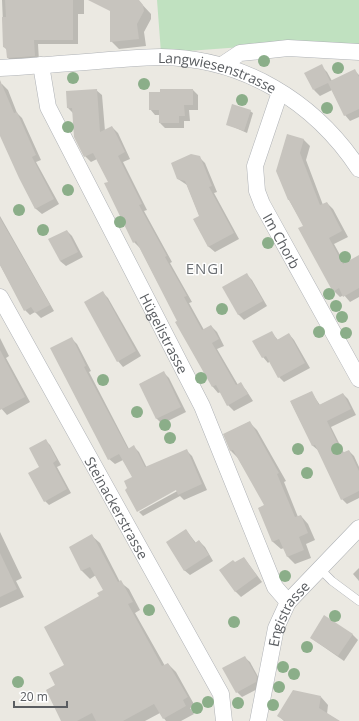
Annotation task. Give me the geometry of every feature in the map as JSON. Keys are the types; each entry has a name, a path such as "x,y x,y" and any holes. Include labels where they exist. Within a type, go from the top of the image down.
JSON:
{"street":[{"path":"222,65 240,53 288,48 359,52"},
{"name":"Langwiesenstrasse","path":"0,68 161,57 193,59 222,65 257,78 308,110 330,132 359,169"},
{"name":"Hügelistrasse","path":"41,65 48,107 202,406 275,587 288,602"},
{"name":"Im Chorb","path":"280,92 255,166 257,191 262,204 359,379"},
{"name":"Steinackerstrasse","path":"0,297 221,694 224,721"},
{"name":"Engistrasse","path":"258,721 276,628 288,602 359,528"}],"lane":[{"path":"319,568 332,581 359,601"}],"green space":[{"path":"157,0 359,0 359,48 242,47 161,53"}],"building":[{"path":"5,0 73,0 73,40 34,40 35,56 7,58 6,48 3,47 2,17 6,17"},
{"path":"88,0 139,0 143,5 144,11 137,24 139,39 110,42 110,11"},
{"path":"322,64 330,81 355,69 359,77 359,109 344,116 328,83 313,90 304,73"},
{"path":"0,80 14,113 17,112 36,155 32,157 54,199 35,209 0,136"},
{"path":"97,89 100,132 112,126 125,152 118,156 142,204 139,205 167,256 165,257 187,296 184,297 202,330 211,325 219,339 212,343 236,385 241,382 248,394 227,406 216,385 212,387 175,322 177,321 136,241 133,243 104,183 108,182 93,153 84,157 74,137 72,108 67,108 66,91"},
{"path":"160,89 193,89 193,105 184,105 185,116 179,116 179,123 159,123 159,110 149,110 149,92 160,92"},
{"path":"232,104 251,110 244,131 226,125"},
{"path":"287,134 304,139 300,153 320,205 327,202 342,231 329,238 343,264 359,255 359,288 343,297 339,288 333,292 298,228 303,226 288,200 276,171"},
{"path":"191,154 200,156 212,186 209,187 234,233 208,247 193,219 199,216 185,181 177,179 171,163"},
{"path":"0,218 50,305 35,313 31,307 24,311 0,265"},
{"path":"67,230 78,252 60,261 48,239"},
{"path":"247,273 263,301 238,315 222,287"},
{"path":"103,291 136,351 117,362 84,302"},
{"path":"272,331 277,340 289,333 305,363 278,378 266,356 262,358 252,341"},
{"path":"72,337 86,366 84,367 128,449 134,445 145,467 187,449 202,484 178,495 176,490 137,512 125,490 127,488 124,481 132,477 119,454 108,460 50,348"},
{"path":"0,350 25,397 0,410"},
{"path":"164,371 181,407 156,419 139,384"},
{"path":"312,391 319,405 343,393 351,409 327,421 342,453 349,450 359,471 359,491 341,500 315,445 312,446 290,401"},
{"path":"250,421 279,473 277,474 295,517 301,515 308,533 299,537 304,550 287,557 279,539 272,542 258,508 264,505 233,450 230,451 223,434"},
{"path":"46,439 57,460 53,463 67,489 44,502 28,473 39,467 29,448"},
{"path":"186,529 195,543 199,540 209,555 184,571 166,542"},
{"path":"92,534 118,582 121,580 133,602 128,604 162,666 168,663 188,697 183,700 186,706 163,719 154,704 123,721 96,721 92,713 77,721 61,721 46,690 55,685 49,673 64,665 44,627 99,596 97,593 103,590 90,567 81,571 69,547"},
{"path":"0,553 17,589 0,597"},
{"path":"244,557 257,576 235,592 219,570 233,560 235,562"},
{"path":"324,615 353,634 338,656 310,638"},
{"path":"245,656 257,677 256,682 236,693 222,668"},
{"path":"293,690 321,696 319,708 340,721 285,721 277,716"}],"district":[{"name":"ENGI","path":"205,268"}]}
